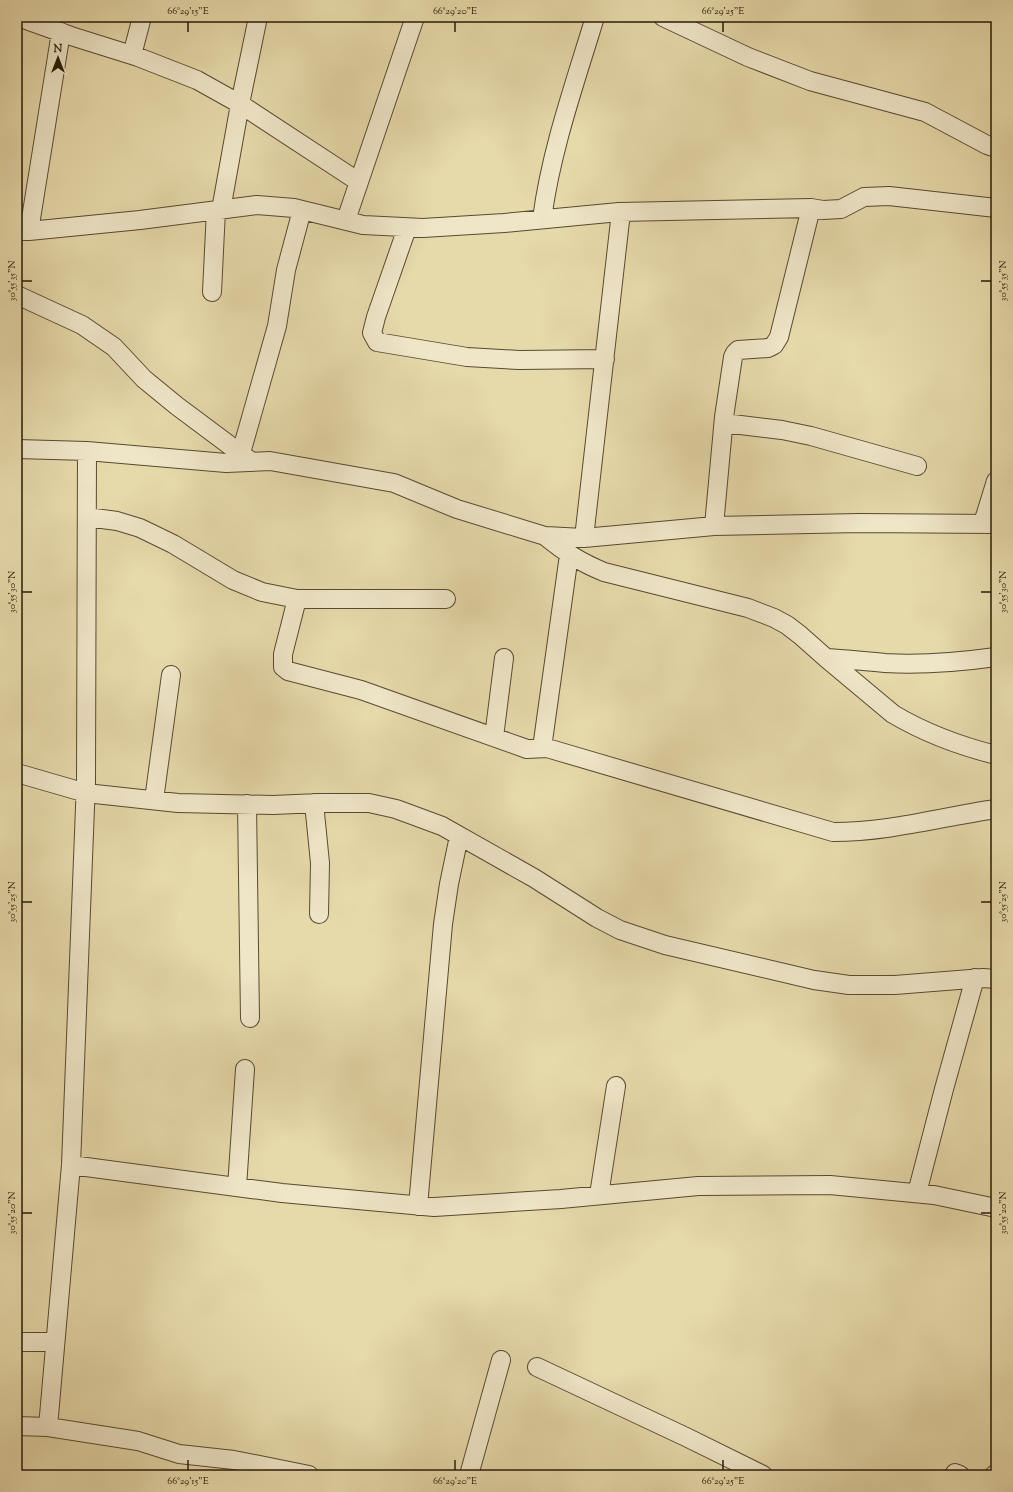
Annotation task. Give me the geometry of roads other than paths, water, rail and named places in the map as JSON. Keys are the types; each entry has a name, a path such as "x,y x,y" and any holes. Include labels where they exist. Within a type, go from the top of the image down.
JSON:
{"street":[{"path":"132,55 142,17"},
{"path":"212,292 219,210 258,17"},
{"path":"346,220 415,17"},
{"path":"542,219 544,197 554,152 595,17"},
{"path":"663,17 748,57 810,81 925,112 986,145 996,148"},
{"path":"29,19 61,32 132,55 197,80 240,104 359,182"},
{"path":"61,32 23,231 140,220 257,205 274,205 302,210 363,225 407,228 424,228 621,212 811,208 823,210 841,209 864,197 889,196 996,208"},
{"path":"714,526 724,423 733,357 738,350 768,348 774,345 779,337 811,208"},
{"path":"246,457 277,326 286,270 302,210"},
{"path":"584,538 621,212"},
{"path":"407,228 374,322 372,333 377,342 467,357 519,360 605,359"},
{"path":"17,295 82,325 114,348 144,379 177,406 246,457"},
{"path":"724,423 789,431 860,449 917,466"},
{"path":"17,449 88,451 226,463 246,457 394,483 457,509 546,536 584,538 714,526 859,523 990,524 996,481"},
{"path":"48,1426 71,1165 86,793 88,451"},
{"path":"87,517 117,521 140,528 172,544 233,580 262,592 297,599 446,599"},
{"path":"546,536 569,555 584,564 604,572 748,608 774,618 787,625 800,635 893,714 963,747 996,756"},
{"path":"542,748 569,555"},
{"path":"297,599 283,654 283,667 288,671 361,690 527,749 547,748 833,832 864,831 886,828 996,809"},
{"path":"826,658 886,663 921,663 964,661 996,657"},
{"path":"494,737 504,658"},
{"path":"154,800 171,675"},
{"path":"17,773 86,793 178,803 358,803 396,809 435,824 459,836 534,878 597,918 620,930 659,943 814,980 849,985 895,985 975,978 996,979"},
{"path":"314,803 320,863 319,914"},
{"path":"247,804 250,1018"},
{"path":"418,1206 443,924 449,884 459,836"},
{"path":"917,1193 975,978"},
{"path":"237,1187 245,1069"},
{"path":"599,1195 616,1086"},
{"path":"71,1165 282,1193 434,1207 698,1186 830,1185 934,1195 996,1208"},
{"path":"17,1342 56,1342"},
{"path":"468,1475 501,1360"},
{"path":"537,1367 679,1433 763,1475"},
{"path":"17,1426 48,1426 138,1441 179,1454 234,1460 309,1475"}]}
